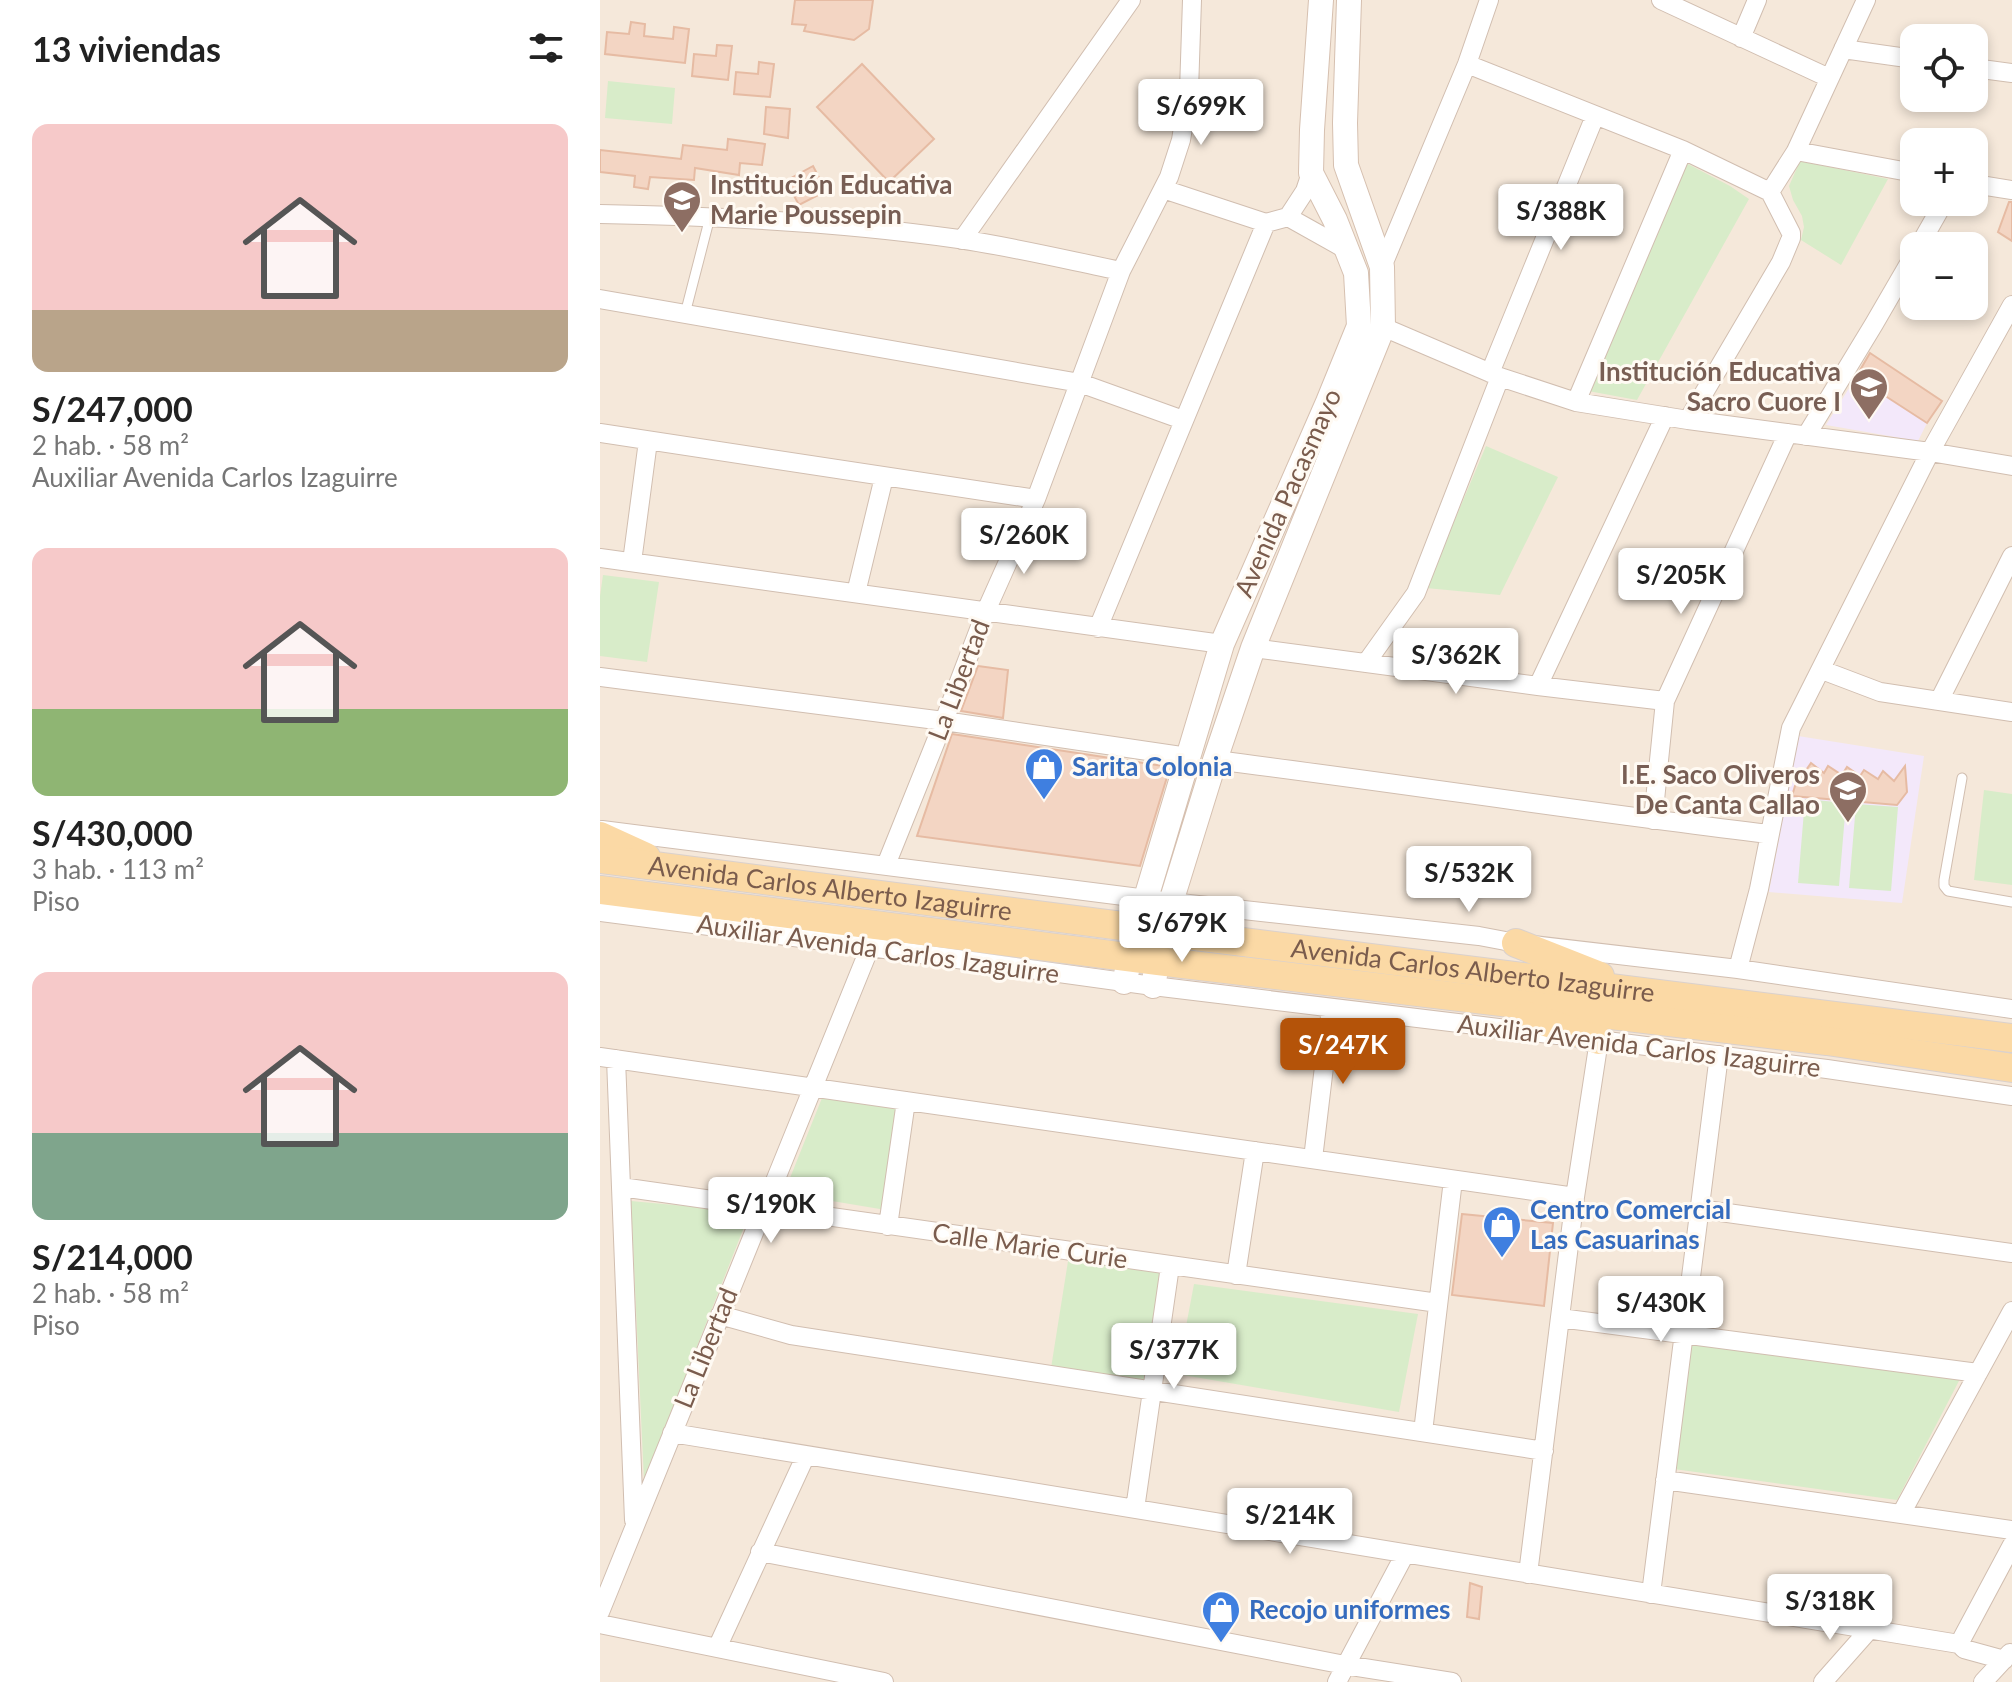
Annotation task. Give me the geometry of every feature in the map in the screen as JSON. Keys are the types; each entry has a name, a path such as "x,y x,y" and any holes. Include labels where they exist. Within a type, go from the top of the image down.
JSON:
{"main road":[{"path":"1321,9 1348,10"},
{"name":"Avenida Pacasmayo","path":"1151,930 1171,902 1215,760 1339,406 1359,326 1356,273 1335,220 1311,173 1321,9"},
{"name":"Avenida Pacasmayo","path":"1142,971 1151,930 1146,898 1222,644 1339,406 1383,327 1382,267 1346,165 1348,10"},
{"path":"600,836 673,869"},
{"name":"Avenida Carlos Alberto Izaguirre","path":"600,859 1638,991 2012,1068"},
{"name":"Avenida Carlos Alberto Izaguirre","path":"600,890 1142,971 1829,1029 2012,1038"},
{"path":"600,911 683,900"},
{"path":"1516,943 1638,991"},
{"path":"1474,998 1599,1040"}],"street":[{"path":"962,240 1131,0"},
{"name":"La Libertad","path":"886,865 986,611 1036,499 1121,271 1169,177 1181,140 1189,91 1192,0"},
{"path":"1382,267 1467,64 1489,0"},
{"path":"1661,0 1829,78"},
{"path":"1741,38 1757,0"},
{"path":"1770,192 1796,151 1866,0"},
{"path":"1843,49 1900,57"},
{"path":"1467,64 1683,150 1770,192 1790,228 1791,238 1781,262 1688,420"},
{"path":"1988,70 2012,73"},
{"path":"1366,663 1416,593 1495,375 1595,116"},
{"path":"1576,402 1683,150"},
{"path":"1796,151 1900,170"},
{"path":"1163,189 1266,223 1288,217 1305,191 1311,173"},
{"path":"1988,186 2012,190"},
{"path":"600,214 710,216 890,231 962,240 1121,271"},
{"path":"1288,217 1347,250"},
{"path":"1098,628 1266,223"},
{"path":"1653,820 1665,701 1797,434 1900,276"},
{"path":"600,299 1080,383 1183,420"},
{"path":"1738,969 1759,889 1791,728 1930,452 2012,305"},
{"path":"1383,327 1495,375 1576,402 2012,466"},
{"path":"1538,686 1665,416"},
{"path":"600,433 1036,499"},
{"path":"632,562 648,441"},
{"path":"856,593 884,477"},
{"path":"1939,701 2012,556"},
{"path":"600,558 1222,644"},
{"path":"1253,648 1665,701"},
{"path":"1822,670 1880,692 2012,712"},
{"path":"600,677 944,721 1188,757"},
{"path":"1215,760 1769,834"},
{"path":"600,830 1171,902 1479,936 1738,969 2012,1009"},
{"name":"Auxiliar Avenida Carlos Izaguirre","path":"600,911 870,947 1142,971 1331,1008 1719,1055 2012,1096"},
{"name":"La Libertad","path":"600,1612 870,947"},
{"path":"1313,1159 1331,1008"},
{"path":"1528,1574 1575,1197 1599,1040"},
{"path":"1651,1594 1719,1055"},
{"path":"634,1527 621,1187 608,1058 1575,1197"},
{"path":"888,1226 906,1101"},
{"path":"1236,1275 1255,1151"},
{"path":"1423,1432 1453,1180"},
{"name":"Calle Marie Curie","path":"621,1187 1438,1303"},
{"path":"1699,1209 2012,1253"},
{"path":"1135,1509 1170,1266"},
{"path":"1901,1514 2012,1311"},
{"path":"720,1315 791,1335 1544,1451"},
{"path":"1560,1318 1978,1373"},
{"path":"672,1433 1959,1644 1964,1649 2008,1655"},
{"path":"717,1648 806,1455"},
{"path":"1665,1480 2012,1530"},
{"path":"1959,1644 2012,1545"},
{"path":"760,1552 1341,1674 1452,1682"},
{"path":"1341,1674 1405,1554"},
{"path":"600,1624 884,1682"},
{"path":"1823,1682 1869,1630"},
{"path":"1983,1682 2008,1655"}],"lane":[{"path":"685,314 710,216"},
{"path":"1962,778 1944,886 1948,891 2012,902"}],"shaded area":[{"path":"600,0 2012,0 2012,1682 600,1682"},
{"path":"1856,377 1927,423 1918,441 1826,425"},
{"name":"I.E. Saco Oliveros De Canta Callao","path":"1798,736 1924,756 1902,903 1769,892"}],"green space":[{"path":"608,81 675,88 672,124 605,118"},
{"path":"1800,161 1888,179 1841,265 1801,240 1804,227 1802,216 1789,186"},
{"path":"1686,163 1749,199 1637,400 1588,391"},
{"path":"1486,446 1558,477 1500,595 1426,588"},
{"path":"603,575 659,582 647,662 600,656"},
{"path":"1984,790 2012,794 2012,885 1974,880"},
{"path":"1805,799 1846,803 1839,886 1798,883"},
{"path":"1856,804 1898,807 1891,891 1849,888"},
{"path":"822,1098 903,1110 886,1210 784,1193"},
{"path":"631,1201 750,1212 644,1481"},
{"path":"1069,1255 1162,1268 1147,1384 1051,1368"},
{"path":"1194,1284 1418,1314 1399,1412 1177,1374"},
{"path":"1689,1343 1961,1377 1897,1500 1674,1469"}],"building":[{"path":"795,0 873,0 869,29 854,40 804,31 806,25 792,24"},
{"path":"631,22 645,24 644,36 673,39 674,27 689,29 685,63 605,54 607,32 629,34"},
{"path":"717,45 732,46 728,80 692,76 694,54 716,56"},
{"path":"759,62 774,64 770,97 734,94 736,72 758,74"},
{"path":"862,64 934,139 889,182 817,107"},
{"path":"766,107 790,109 788,138 764,134"},
{"path":"728,139 765,144 762,165 740,163 739,175 695,168 694,180 650,177 648,189 634,187 635,176 600,172 600,150 681,159 683,145 727,150"},
{"path":"813,166 826,191 799,205 786,181"},
{"path":"2009,202 2012,202 2012,241 1998,232"},
{"path":"1870,353 1942,401 1927,423 1856,377"},
{"path":"978,666 1008,670 1003,718 961,711"},
{"name":"Sarita Colonia","path":"952,734 1170,767 1140,866 917,836"},
{"path":"1811,763 1824,773 1828,766 1842,775 1847,767 1860,776 1864,770 1878,779 1883,771 1894,781 1905,766 1907,792 1897,805 1792,796"},
{"name":"Centro Comercial Las Casuarinas","path":"1462,1214 1553,1223 1544,1306 1452,1295"},
{"path":"1470,1583 1482,1587 1479,1619 1467,1617"}],"place":[{"name":"Institución Educativa Marie Poussepin","path":"682,234"},
{"name":"Institución Educativa Sacro Cuore I","path":"1869,421"},
{"name":"Sarita Colonia","path":"1044,801"},
{"name":"I.E. Saco Oliveros De Canta Callao","path":"1848,824"},
{"name":"Centro Comercial Las Casuarinas","path":"1502,1259"},
{"name":"Recojo uniformes","path":"1221,1644"}]}
